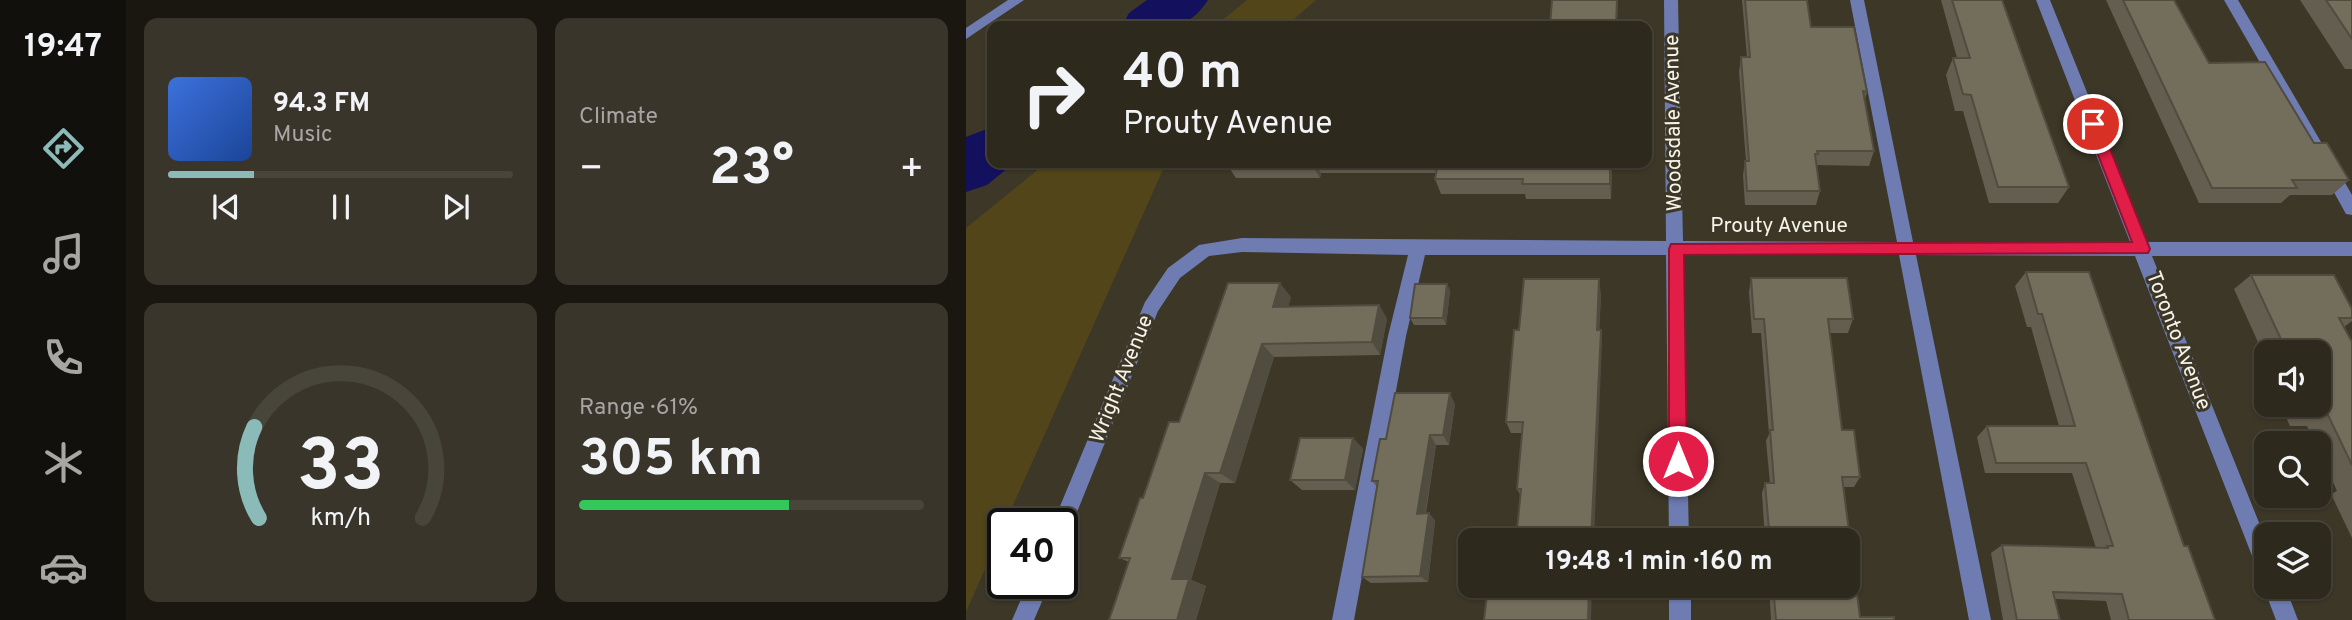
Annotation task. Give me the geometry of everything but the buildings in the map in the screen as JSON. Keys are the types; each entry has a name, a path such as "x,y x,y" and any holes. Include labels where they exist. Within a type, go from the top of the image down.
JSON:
{"street":[{"path":"966,34 1017,0"},
{"name":"Woodsdale Avenue","path":"1671,0 1679,528"},
{"path":"1857,0 1980,620"},
{"name":"Toronto Avenue","path":"2043,0 2254,535"},
{"path":"2231,0 2352,209"},
{"name":"Prouty Avenue","path":"1205,250 1242,245 1676,249 2352,249"},
{"path":"1343,620 1397,335 1418,248"},
{"name":"Wright Avenue","path":"1069,508 1151,307 1174,273 1205,250"},
{"path":"1680,598 1680,620"},
{"path":"1023,620 1032,599"},
{"path":"2279,599 2287,620"}],"shaded area":[{"path":"1247,0 1316,0 1292,21 1221,21"},
{"path":"1040,168 1164,168 1012,508 987,508 987,565 966,612 966,228"}],"waterway":[{"path":"1155,21 1182,0"},
{"path":"966,169 987,153"}],"route":[{"path":"1678,461 1676,249 2142,249 2093,124"}]}
